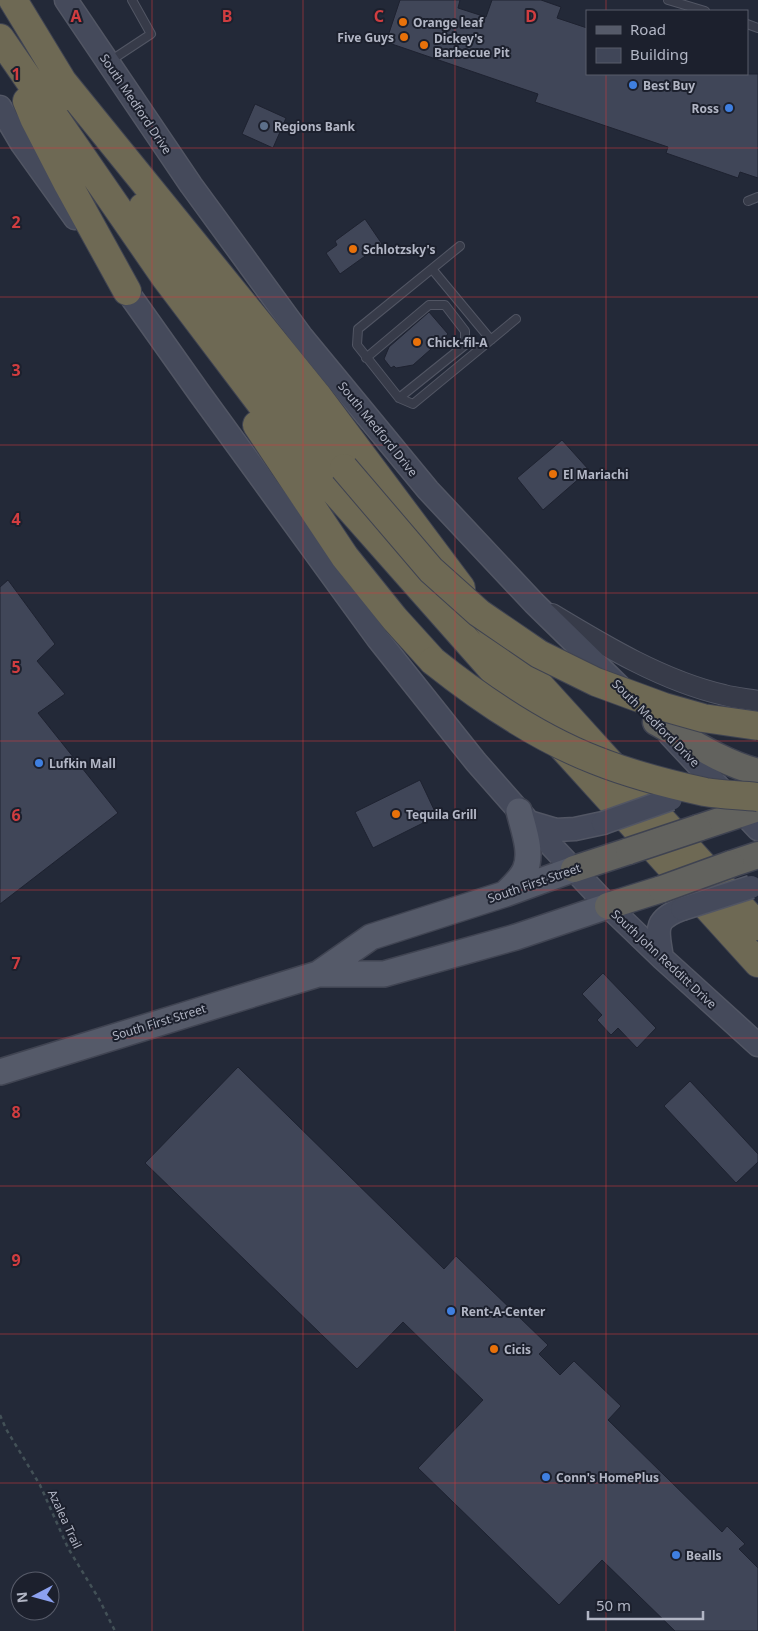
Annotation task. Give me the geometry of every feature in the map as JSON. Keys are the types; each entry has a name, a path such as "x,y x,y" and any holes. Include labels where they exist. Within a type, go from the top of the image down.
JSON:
{"highway":[{"path":"13,0 139,201 196,281 344,468 431,570 479,613 539,654 596,682 664,707 704,718 758,726"},
{"path":"1,40 165,277 283,433 498,676 758,963"},
{"path":"1,40 34,118 127,291"},
{"path":"63,82 316,394 522,666 758,926"},
{"path":"165,277 238,397 346,557 394,618 433,661 472,692 526,727 594,760 634,773 706,792 754,812"},
{"path":"656,722 712,753 744,768 758,772"},
{"name":"South First Street","path":"574,870 698,828 754,812"},
{"name":"South First Street","path":"608,906 758,855"}],"main road":[{"name":"South Medford Drive","path":"66,0 191,185 302,337 422,483 534,603 682,747 700,768 754,812"},
{"path":"0,107 22,144 378,639 476,762 574,870"},
{"path":"524,816 556,830 575,830 684,793 700,768"},
{"path":"505,894 526,869 528,854 524,816"},
{"name":"South First Street","path":"318,974 371,937 574,870"},
{"name":"South John Redditt Drive","path":"574,870 662,958 758,1045"},
{"path":"662,958 658,930 663,919 670,914 754,886"},
{"name":"South First Street","path":"0,1072 318,974 384,974 516,937 608,906"}],"street":[{"path":"534,603 602,644 666,676 724,695 758,701"}],"lane":[{"path":"108,62 151,34 132,0"},
{"path":"668,0 702,10"},
{"path":"748,201 758,197"},
{"path":"460,246 358,329 357,346 366,358 399,398 414,404 516,320"},
{"path":"432,269 490,340"},
{"path":"366,358 429,304 445,305 465,331 465,345 399,398"}],"path":[{"name":"Azalea Trail","path":"0,1415 6,1429 40,1484 68,1548 99,1599 115,1631"}],"building":[{"path":"400,0 460,0 458,8 486,17 492,0 541,0 561,7 557,18 586,28 586,75 758,74 758,178 740,172 738,178 666,153 668,147 535,102 538,94 386,42"},
{"name":"Regions Bank","path":"255,104 286,118 273,148 242,134"},
{"name":"Schlotzsky's","path":"365,219 382,244 340,274 326,253 337,245 335,241"},
{"name":"Chick-fil-A","path":"429,312 448,334 413,365 396,368 394,366 391,368 384,359 389,347"},
{"name":"El Mariachi","path":"562,440 589,470 543,510 517,478"},
{"name":"Lufkin Mall","path":"8,580 55,644 37,661 65,694 38,713 118,813 0,904 0,587"},
{"name":"Tequila Grill","path":"420,780 437,816 373,848 355,812"},
{"path":"603,973 656,1028 637,1048 618,1028 611,1035 597,1020 602,1015 582,994"},
{"path":"238,1067 444,1269 456,1256 548,1345 539,1354 560,1375 574,1361 621,1406 608,1420 722,1532 727,1526 745,1544 739,1549 758,1568 758,1631 675,1631 602,1560 559,1605 418,1468 483,1400 403,1322 357,1369 145,1163"},
{"path":"690,1081 758,1154 758,1162 736,1183 664,1106"}],"place":[{"name":"Orange leaf","path":"403,22"},
{"name":"Five Guys","path":"404,37"},
{"name":"Dickey's Barbecue Pit","path":"424,45"},
{"name":"Best Buy","path":"633,85"},
{"name":"Ross","path":"729,108"},
{"name":"Regions Bank","path":"264,126"},
{"name":"Schlotzsky's","path":"353,249"},
{"name":"Chick-fil-A","path":"417,342"},
{"name":"El Mariachi","path":"553,474"},
{"name":"Lufkin Mall","path":"39,763"},
{"name":"Tequila Grill","path":"396,814"},
{"name":"Rent-A-Center","path":"451,1311"},
{"name":"Cicis","path":"494,1349"},
{"name":"Conn's HomePlus","path":"546,1477"},
{"name":"Bealls","path":"676,1555"}]}
